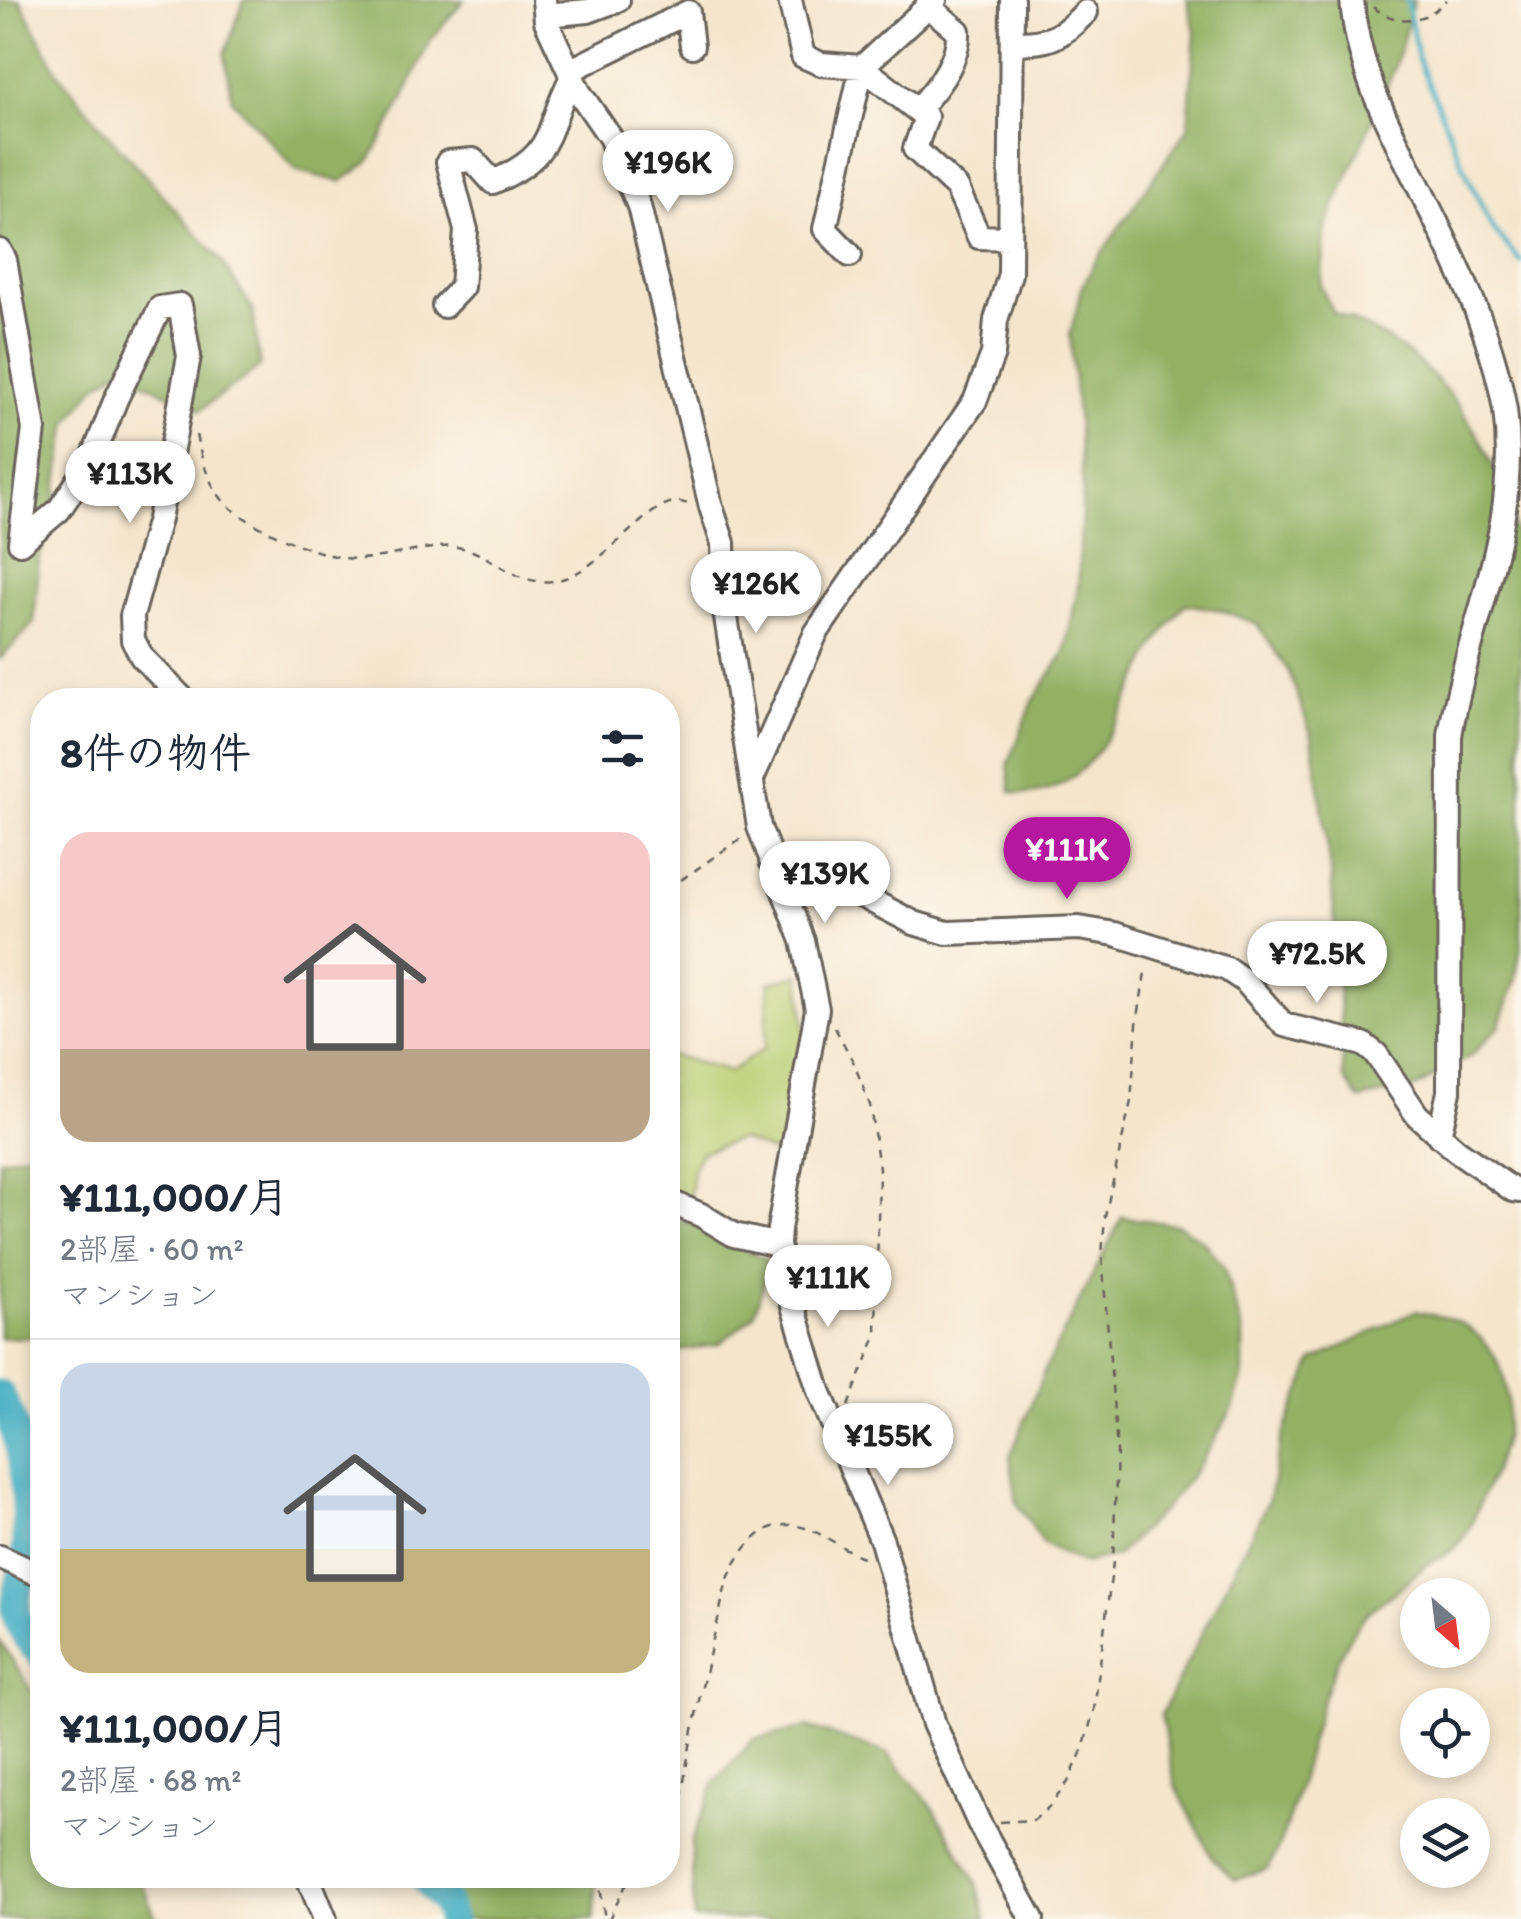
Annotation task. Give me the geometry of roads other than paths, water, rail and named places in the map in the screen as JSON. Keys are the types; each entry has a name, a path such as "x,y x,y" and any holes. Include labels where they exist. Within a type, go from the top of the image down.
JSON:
{"street":[{"path":"618,0 588,12 545,8 571,74 610,137 639,206 710,507 723,543 725,611 760,826 802,941 816,1009 810,1060 792,1136 778,1246 808,1356 882,1541 934,1724 979,1823 1032,1919"},
{"path":"790,0 803,56 831,66 862,67 926,116 915,149 957,188 978,237 1010,238"},
{"path":"752,779 816,633 975,401 993,354 996,320 1010,274 1012,0"},
{"path":"1352,0 1364,72 1465,286 1493,359 1508,440 1510,473 1505,519 1493,580 1450,736 1449,1092 1439,1136"},
{"path":"850,255 825,229 862,67 924,5 958,31 959,44 946,72 917,110"},
{"path":"444,306 462,288 466,230 448,162 474,160 492,182 515,172 538,154 552,132 571,74 688,12 692,46"},
{"path":"1012,43 1044,43 1065,34 1086,12"},
{"path":"0,251 5,260 34,429 20,544 60,510 92,460 116,399 160,308 180,305 189,356 159,519 132,616 133,640 142,657 172,688"},
{"path":"771,861 864,897 914,923 947,933 1078,928 1227,969 1245,981 1284,1025 1363,1044 1376,1054 1409,1105 1439,1136 1514,1190 1521,1191"},
{"path":"680,1207 734,1235 778,1246"},
{"path":"0,1557 30,1571"},
{"path":"312,1888 325,1919"}],"waterway":[{"path":"1407,0 1417,56 1465,170 1492,228 1521,262"},
{"path":"0,1395 16,1435 24,1477 25,1562 17,1614 30,1641"},
{"path":"433,1888 446,1904 451,1919"}]}
